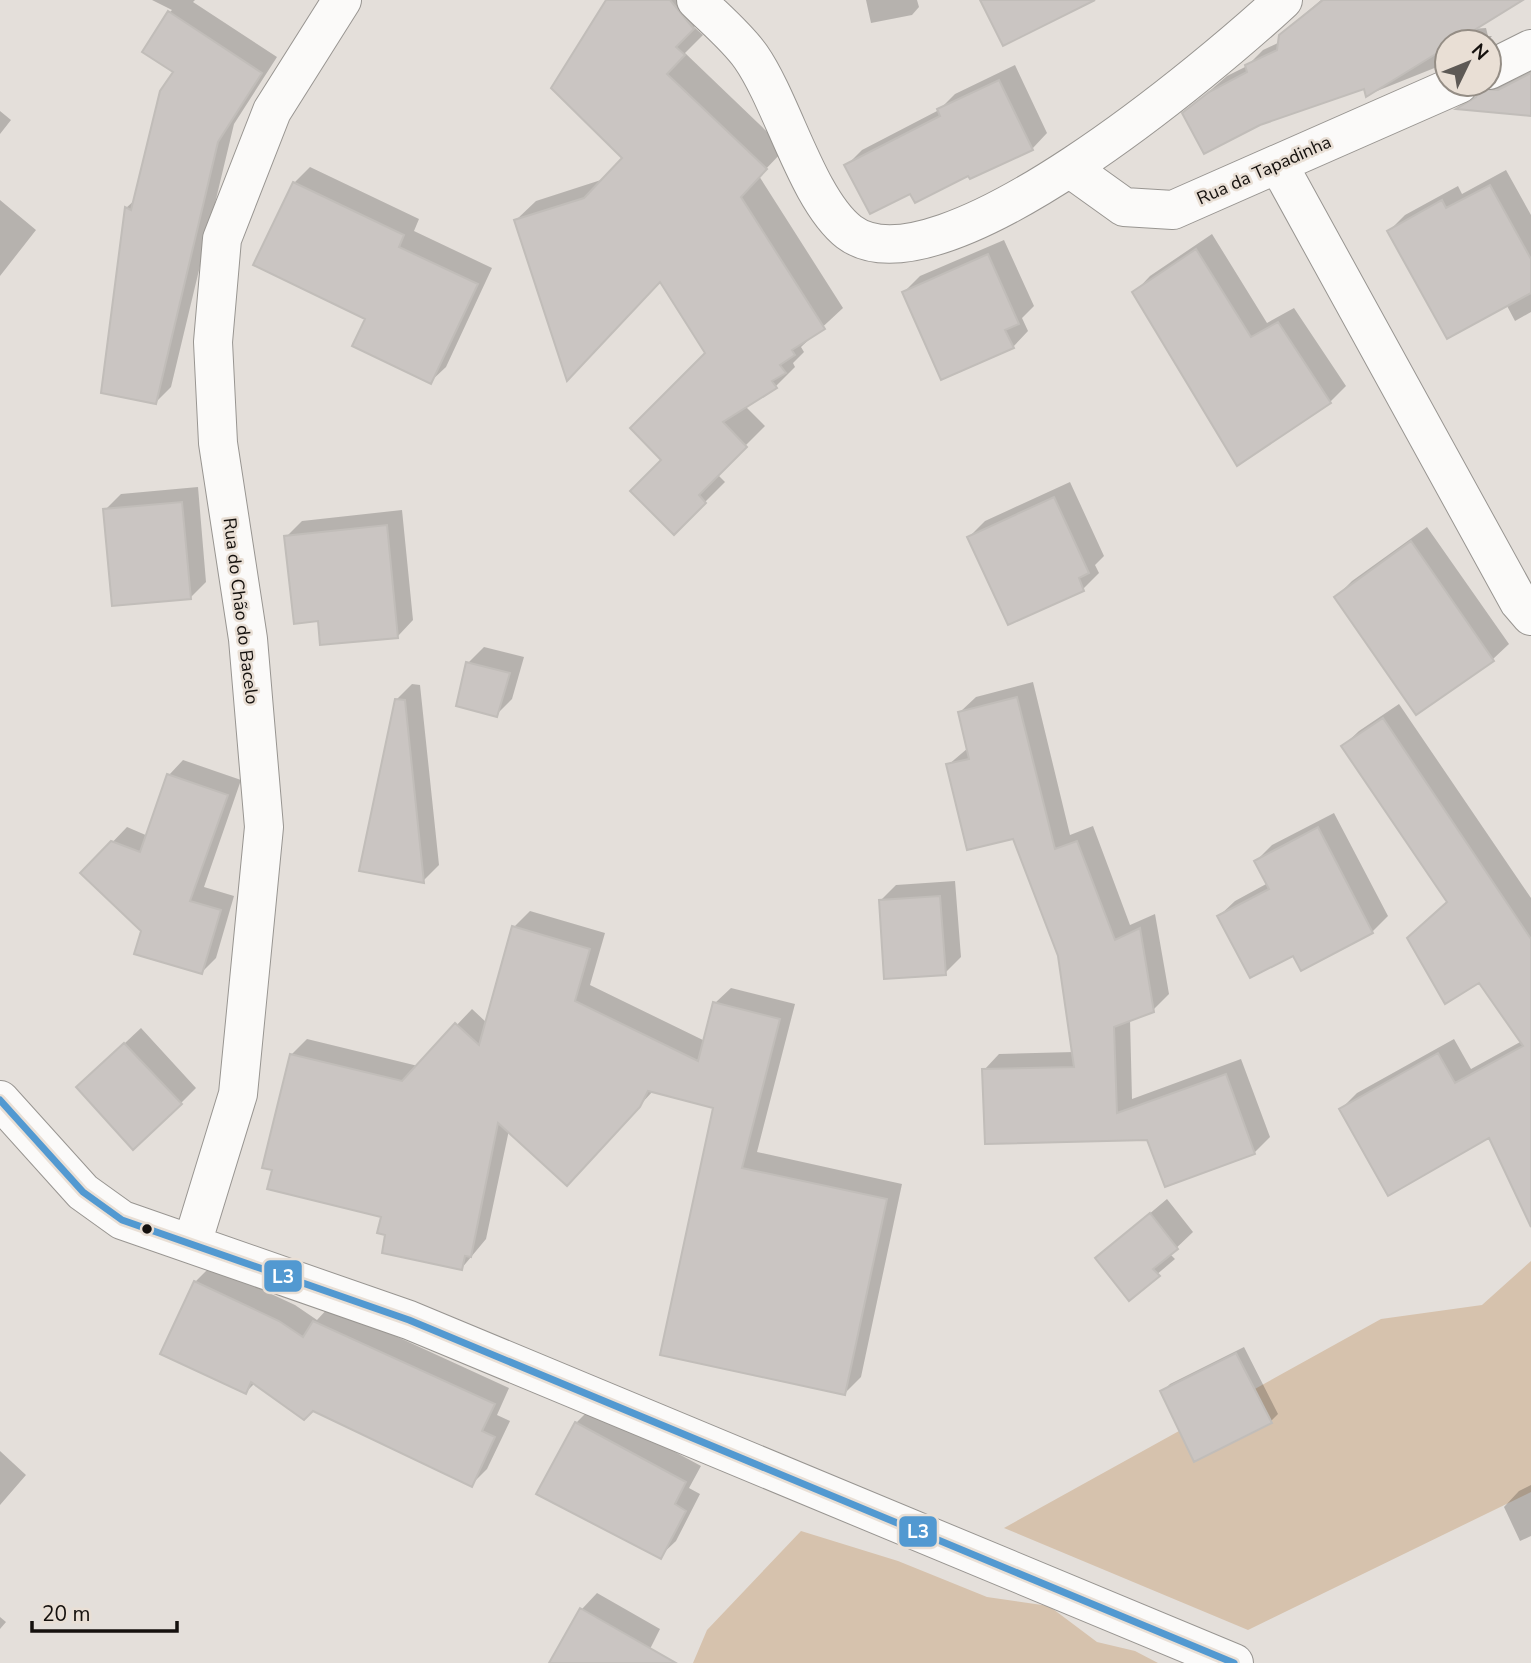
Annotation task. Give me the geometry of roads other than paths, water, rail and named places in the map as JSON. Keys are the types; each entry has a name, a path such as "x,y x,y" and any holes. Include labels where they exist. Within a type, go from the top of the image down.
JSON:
{"street":[{"name":"Rua do Chão do Bacelo","path":"192,1244 238,1094 264,827 248,639 218,443 213,342 222,239 272,111 342,0"},
{"path":"696,0 751,57 826,206 849,232 873,244 909,244 946,235 1071,169 1229,50 1283,0"},
{"path":"1503,62 1531,49"},
{"name":"Rua da Tapadinha","path":"1071,169 1124,207 1173,210 1433,95"},
{"path":"1278,164 1519,602 1531,616"},
{"path":"0,1100 83,1192 122,1220 409,1320 1229,1662"}]}
